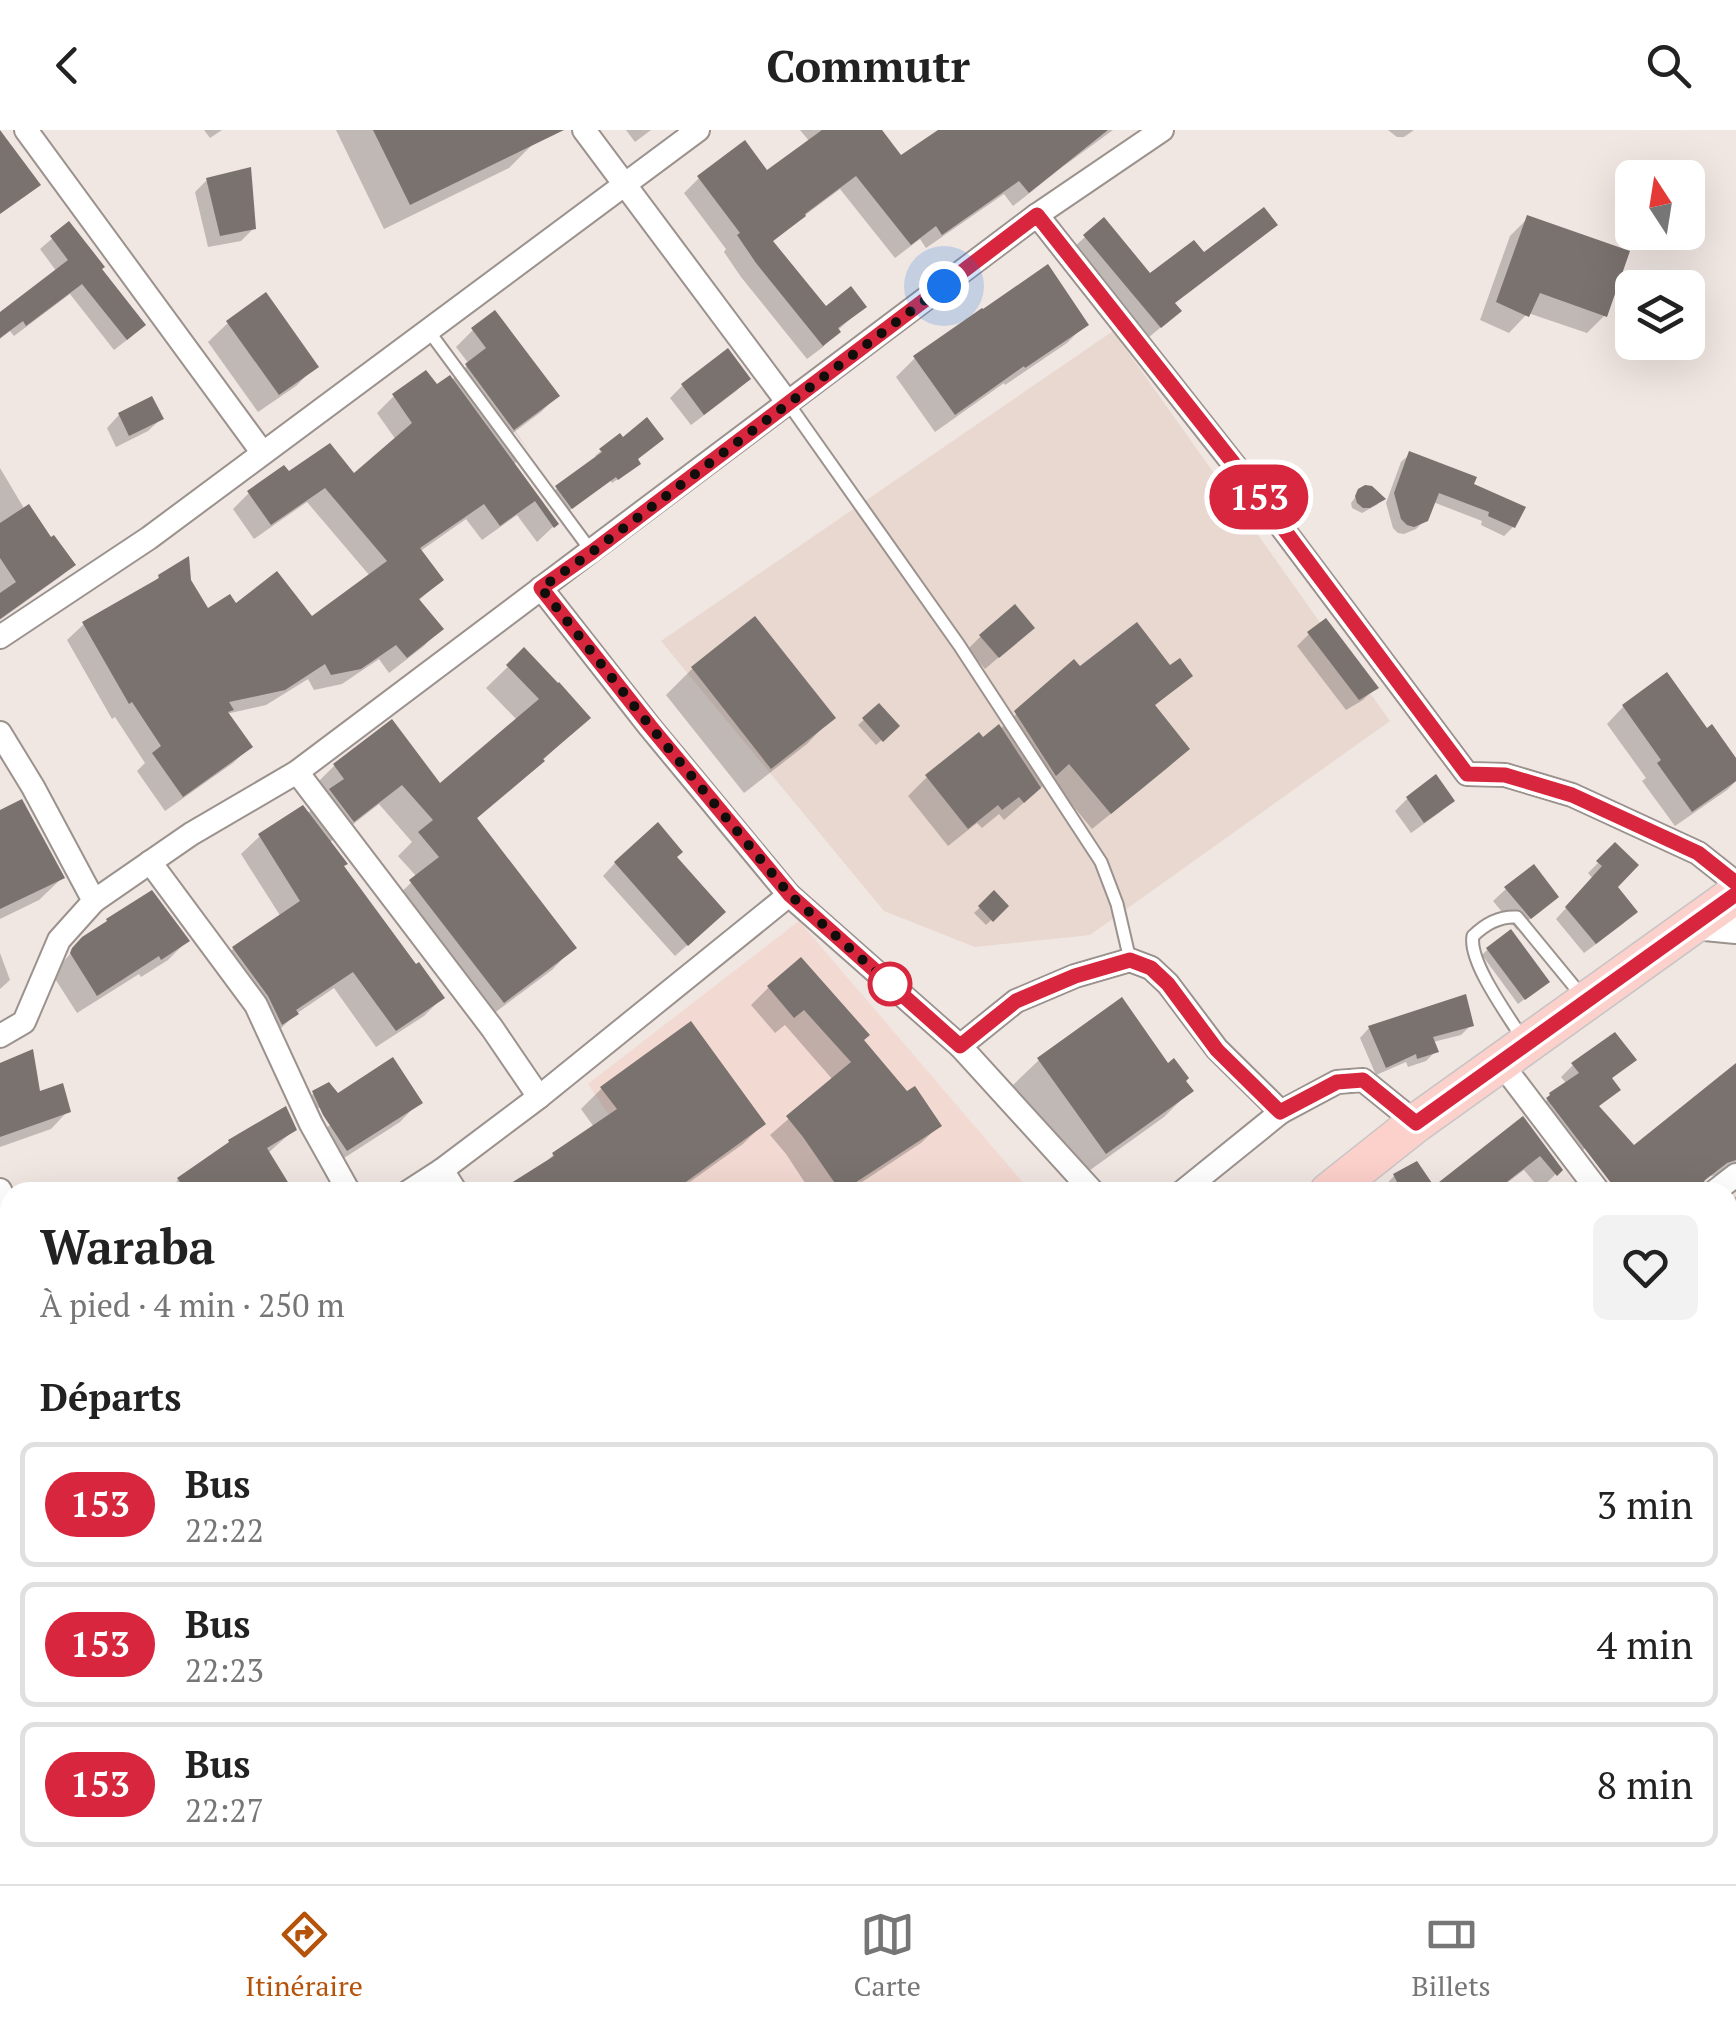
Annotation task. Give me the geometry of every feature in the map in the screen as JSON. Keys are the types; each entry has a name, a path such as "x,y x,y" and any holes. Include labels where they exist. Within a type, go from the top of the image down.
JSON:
{"main road":[{"path":"1342,1182 1416,1123 1736,894"},
{"path":"1695,923 1736,928"}],"street":[{"path":"26,130 262,452"},
{"path":"584,130 788,403"},
{"path":"0,637 149,538 698,130"},
{"path":"0,1036 24,1022 59,940 94,901 191,834 297,772 1037,215 1162,130"},
{"path":"1037,215 1250,484 1467,774 1505,775 1572,795 1698,853 1736,883"},
{"path":"541,588 790,895 960,1046 1084,1182"},
{"path":"0,733 94,901"},
{"path":"297,772 540,1096"},
{"path":"150,862 256,1005 311,1124 343,1182"},
{"path":"423,1182 540,1096 790,895"},
{"path":"960,1046 1016,1001 1075,976 1130,960 1151,968 1168,984 1217,1050 1280,1112"},
{"path":"1513,1054 1593,1182"},
{"path":"1194,1182 1280,1112 1337,1082 1363,1080 1416,1123"},
{"path":"442,1170 450,1182"}],"lane":[{"path":"428,330 592,552"},
{"path":"788,403 959,645 1101,862 1117,904 1130,960"},
{"path":"1513,1054 1492,991 1473,952 1472,936 1482,928 1507,916 1517,917 1586,1001"}],"shaded area":[{"path":"1113,331 1390,721 1090,935 975,947 884,911 661,641"},
{"path":"799,921 1022,1182 654,1182 588,1084"}],"building":[{"path":"0,130 41,185 0,214"},
{"path":"373,130 564,130 410,205"},
{"path":"822,130 882,130 901,155 938,130 1108,130 1029,193 1019,181 942,235 936,226 911,245 856,176 805,214 773,241 826,306 851,286 867,307 838,328 841,332 823,346 756,263 737,235 740,233 697,176 745,140 767,170"},
{"path":"251,167 256,229 220,236 206,178"},
{"path":"1264,207 1278,225 1175,303 1182,311 1161,328 1083,235 1104,217 1150,273 1194,240 1204,252"},
{"path":"1527,215 1615,246 1615,250 1630,251 1623,270 1615,270 1615,294 1607,317 1540,293 1529,317 1496,302"},
{"path":"69,221 146,325 127,340 82,284 26,326 23,321 0,338 0,312 68,260 50,236"},
{"path":"1048,264 1089,325 955,415 913,356"},
{"path":"266,292 319,367 279,395 226,321"},
{"path":"495,310 560,396 514,430 530,452 465,364 486,348 471,328"},
{"path":"728,348 751,379 704,415 681,384"},
{"path":"426,370 437,384 450,375 559,524 554,528 535,501 500,526 484,504 420,548 444,580 419,599 444,629 407,658 396,645 361,669 331,675 325,664 285,690 229,702 234,710 228,712 253,747 183,797 152,753 161,746 132,702 129,704 82,622 189,556 191,580 208,608 230,594 236,603 277,571 312,616 387,561 325,488 271,525 247,491 284,465 289,471 330,443 354,473 412,423 392,394"},
{"path":"152,396 164,419 129,436 118,413"},
{"path":"647,417 664,439 638,459 641,464 572,509 555,486 602,452 599,449 620,433 623,437"},
{"path":"1409,451 1477,477 1474,484 1526,507 1515,528 1488,516 1489,512 1439,493 1428,521 1414,527 1407,525 1401,519 1394,493"},
{"path":"1365,485 1372,486 1386,499 1363,508 1355,496"},
{"path":"29,504 76,565 0,619 0,593 16,582 0,558 0,523"},
{"path":"1015,604 1035,628 999,658 979,635"},
{"path":"755,616 836,718 771,769 691,667"},
{"path":"1326,618 1379,688 1359,700 1307,632"},
{"path":"1137,622 1170,665 1180,658 1193,676 1155,705 1190,749 1111,814 1069,764 1056,776 1014,711 1074,659 1080,666"},
{"path":"524,647 591,718 477,818 577,948 504,1003 409,880 439,857 418,832 433,820 402,785 354,822 329,789 344,779 333,764 392,719 440,783 539,699 506,665"},
{"path":"1667,672 1707,728 1712,724 1736,758 1736,781 1692,812 1622,705"},
{"path":"879,703 900,726 883,742 862,718"},
{"path":"999,724 1041,788 1024,803 1019,797 1002,810 998,805 968,829 925,775 979,732 983,737"},
{"path":"1436,774 1455,801 1424,823 1406,797"},
{"path":"22,799 65,878 0,909 0,810"},
{"path":"303,805 416,964 419,962 445,998 396,1031 353,972 296,1010 299,1014 282,1025 268,996 232,947 300,901 258,834"},
{"path":"658,822 683,852 677,857 726,912 688,946 614,862"},
{"path":"1615,842 1639,865 1618,887 1638,912 1596,944 1565,907 1602,866 1596,861"},
{"path":"1534,864 1559,897 1531,919 1504,887"},
{"path":"152,890 190,941 97,996 70,953 72,948 106,919"},
{"path":"994,890 1009,906 993,922 978,906"},
{"path":"1511,929 1550,982 1525,1000 1486,948"},
{"path":"801,957 870,1035 864,1040 907,1091 915,1086 942,1126 856,1182 834,1182 786,1116 851,1062 804,1010 794,1018 767,986"},
{"path":"1466,994 1474,1026 1433,1037 1439,1052 1417,1059 1416,1054 1386,1068 1368,1026"},
{"path":"1122,997 1168,1063 1174,1058 1194,1091 1106,1154 1037,1058"},
{"path":"691,1021 766,1124 686,1182 513,1182 617,1109 600,1087"},
{"path":"1615,1032 1637,1060 1612,1078 1621,1090 1599,1106 1634,1145 1736,1063 1736,1160 1704,1182 1610,1182 1546,1098 1579,1073 1571,1063"},
{"path":"33,1049 40,1091 63,1083 71,1112 0,1137 0,1063"},
{"path":"393,1057 423,1103 347,1151 312,1091 329,1082 338,1093"},
{"path":"286,1106 297,1130 267,1148 288,1182 180,1182 177,1178 228,1140"},
{"path":"1523,1116 1563,1170 1557,1176 1540,1156 1507,1182 1439,1182"},
{"path":"1417,1161 1431,1182 1397,1182 1393,1174"}],"bus line":[{"name":"153","path":"1736,883 1698,853 1572,795 1505,775 1467,774 1250,484 1037,215 541,588 790,895 960,1046 1016,1001 1075,976 1130,960 1151,968 1168,984 1217,1050 1280,1112 1337,1082 1363,1080 1416,1123 1736,894"}],"route":[{"path":"890,984 903,996 790,895 541,588 944,286"}]}
